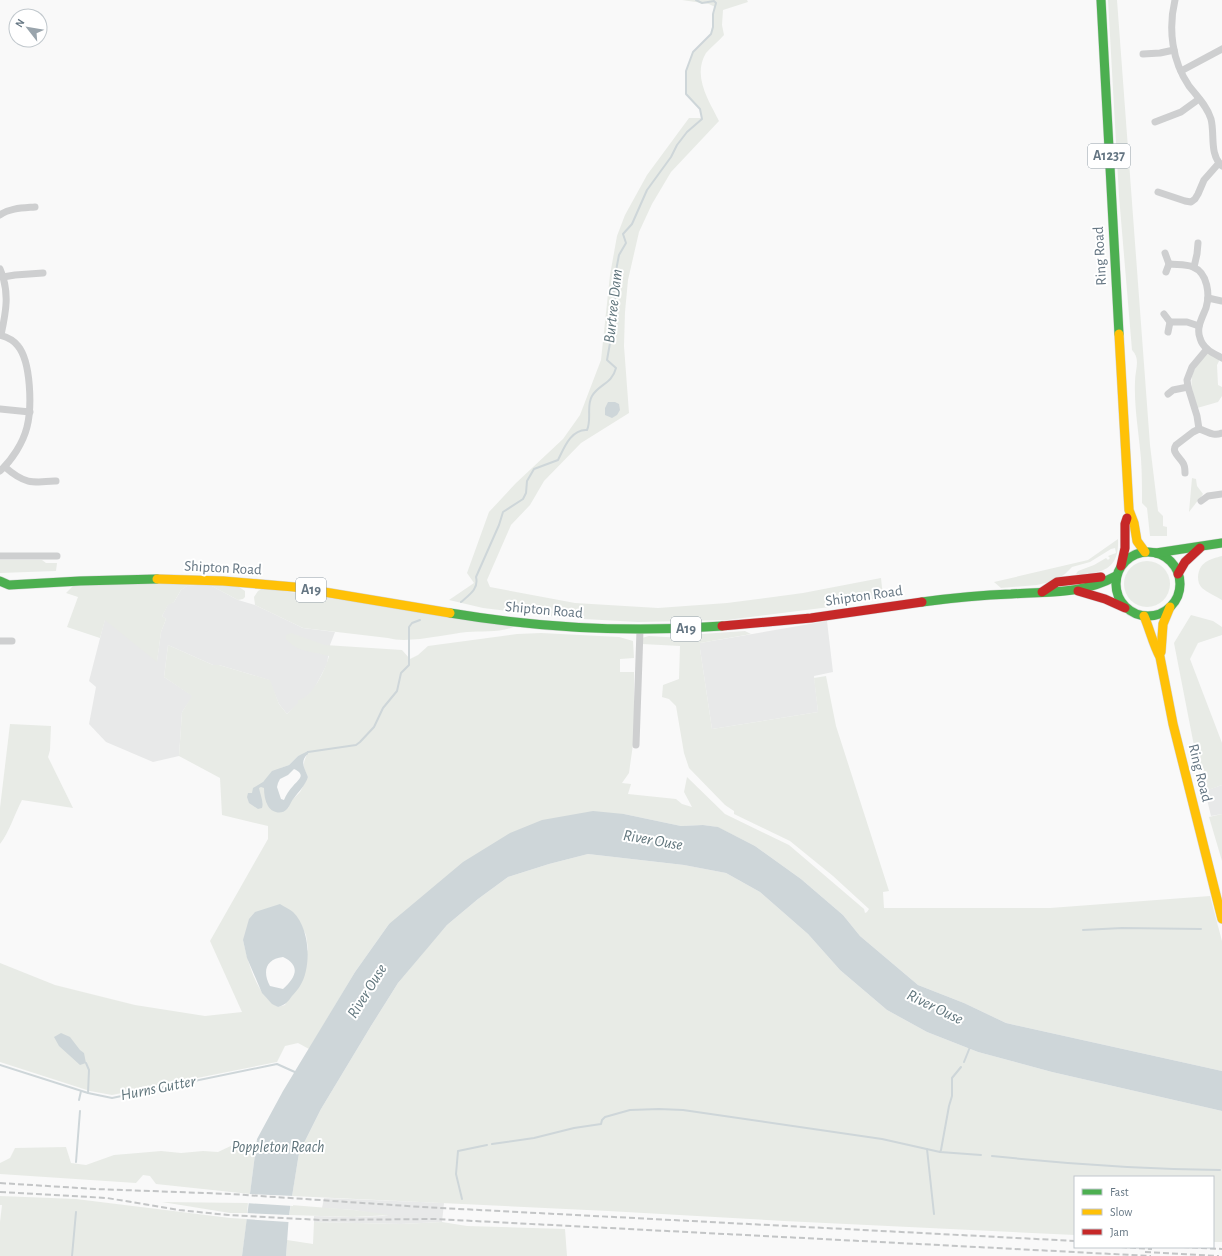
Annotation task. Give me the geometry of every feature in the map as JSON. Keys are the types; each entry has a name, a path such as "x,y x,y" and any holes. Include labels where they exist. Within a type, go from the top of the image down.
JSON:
{"main road":[{"name":"Ring Road","path":"1101,0 1129,510 1134,523 1137,541 1145,552"},
{"path":"1128,489 1138,508 1141,532 1144,538 1150,546 1159,552 1167,558 1176,568 1180,590 1178,597 1170,607 1158,615 1138,615 1127,609 1118,598 1116,591 1116,576 1121,566 1131,556 1145,552 1159,552 1187,548 1200,548 1222,543"},
{"name":"Ring Road","path":"1121,566 1126,540 1125,524 1129,510"},
{"path":"1178,574 1185,562 1200,548"},
{"path":"1042,592 1057,582 1090,580 1101,577 1114,569 1124,556"},
{"name":"Shipton Road","path":"0,590 4,583 94,579 205,580 245,582 294,587 451,614 538,625 640,630 689,629 752,624 958,598 1078,591 1099,585 1116,576"},
{"name":"Shipton Road","path":"1078,591 1127,609"},
{"path":"1116,604 1134,618 1140,625 1146,637 1155,673 1166,692"},
{"name":"Ring Road","path":"1170,607 1162,624 1160,657 1166,692 1222,919"},
{"name":"Ring Road","path":"1144,616 1160,657"}],"street":[{"path":"1158,192 1191,202 1195,199 1204,180 1221,165 1214,150 1211,119 1187,83 1174,50 1171,23 1175,0"},
{"path":"1181,71 1222,49"},
{"path":"1143,54 1174,50"},
{"path":"1155,122 1181,112 1199,99"},
{"path":"0,215 4,212 35,207"},
{"path":"1194,267 1198,243"},
{"path":"1165,253 1169,264 1166,272"},
{"path":"1169,264 1194,267 1205,280 1208,298 1199,326 1199,338 1206,349 1222,358"},
{"path":"0,270 6,286 7,302 0,335 16,342 23,352 28,376 30,412 27,427 22,440 2,469 26,481 56,481"},
{"path":"3,277 15,274 43,273"},
{"path":"1208,298 1222,301"},
{"path":"1164,314 1170,322 1168,332"},
{"path":"1170,322 1187,322 1199,326"},
{"path":"1199,429 1196,411 1187,380 1192,366 1206,349"},
{"path":"1168,394 1173,390 1188,387"},
{"path":"0,409 30,412"},
{"path":"1185,473 1183,462 1174,451 1174,447 1199,429 1216,435 1222,433"},
{"path":"1201,501 1207,493 1222,494"},
{"path":"0,556 57,556"},
{"path":"636,745 640,630"},
{"path":"0,640 12,641"}],"shaded area":[{"path":"682,0 747,0 748,2 723,10 722,25 724,35 706,53 702,62 701,79 707,97 719,121 671,172 652,204 639,232 628,280 625,312 624,346 629,413 581,443 544,481 530,505 511,525 487,580 490,587 575,603 658,608 727,603 803,593 881,578 883,597 830,607 727,620 638,622 566,618 483,608 449,600 474,583 467,573 489,512 516,483 563,439 580,415 601,360 610,275 617,236 625,215 647,175 689,118 702,118 700,109 686,94 686,71 693,52 711,34 715,7 709,4"},
{"path":"1108,0 1117,0 1150,445 1158,511 1163,516 1163,526 1167,527 1167,536 1150,536 1147,508 1142,503 1141,459 1135,392 1137,361 1135,353 1132,350 1119,196"},
{"path":"1206,352 1220,359 1217,365 1218,385 1222,387 1222,396 1218,402 1197,408 1192,391 1192,378 1196,367"},
{"path":"1192,478 1196,479 1197,486 1203,494 1189,512"},
{"path":"1118,539 1116,558 1105,570 1076,574 1078,571 1094,565 1106,558 1108,560 1110,558 1108,556 1116,553 1115,548 1090,562 1072,567 1065,574 1054,581 1037,585 1001,588 994,582 1088,560"},
{"path":"1222,556 1222,600 1202,588 1198,577 1200,568 1206,562 1213,558"},
{"path":"0,560 42,560 46,563 57,563 56,571 0,573"},
{"path":"1152,561 1164,567 1169,575 1169,593 1164,601 1156,606 1142,607 1130,601 1125,593 1124,579 1130,567 1138,562"},
{"path":"122,583 203,584 187,586 181,590 174,602 168,605 162,616 166,619 161,632 157,662 105,620 100,638 67,627 78,597 66,593 73,586"},
{"path":"208,584 238,600 255,605 303,628 335,632 330,645 327,664 313,691 287,714 279,704 269,680 219,665 213,665 168,645 164,677 193,696 182,712 179,756 153,762 106,742 89,724 96,687 89,681 105,619 157,661 161,632 166,619 162,616 168,604 174,602 181,590 187,586"},
{"path":"209,585 236,585 245,591 245,597 238,600"},
{"path":"263,588 516,626 498,631 467,632 406,640 303,628 255,605 254,597 258,591"},
{"path":"1191,615 1213,621 1222,627 1222,635 1198,643 1190,659 1222,743 1222,785 1203,792 1174,643"},
{"path":"827,621 833,672 814,676 818,712 712,729 700,643"},
{"path":"745,631 751,634 700,643 712,729 818,712 814,678 826,676 836,726 889,891 883,892 884,908 1050,908 1210,896 1222,941 1222,1071 1006,1023 964,1003 918,985 860,936 843,915 801,879 755,846 717,827 703,825 681,826 624,814 389,924 355,972 309,1049 298,1043 285,1046 277,1062 112,1095 90,1091 0,1062 0,963 55,985 135,1005 205,1016 242,1012 210,941 268,839 268,826 222,815 220,778 179,756 182,712 192,696 164,677 168,645 213,665 219,665 270,680 279,704 287,714 298,703 298,700 303,698 313,689 322,675 329,656 306,651 291,644 286,639 286,635 291,633 325,645 402,650 410,659 418,655 428,646 517,634 541,633 619,637 633,641 634,658 620,659 620,672 634,672 634,737 629,773 622,783 631,784 628,794 676,799 682,804 692,807 684,792 687,777 725,814 789,845 864,909 865,913 867,912 869,909 833,876 790,841 734,814 734,811 725,805 689,768 684,753 676,706 669,699 662,697 663,685 679,679 680,646 642,644 642,638 649,636 683,638 687,635","holes":["308,753 304,765 308,777 300,792 291,801 288,808 263,782 281,768 289,765 298,756","300,923 306,935 308,949 285,1005 278,1007 270,1002 264,995 254,977 247,958 243,940"]},
{"path":"10,724 51,726 50,750 48,757 73,808 22,800 7,834 0,844 0,808"},
{"path":"1222,785 1222,814 1211,816 1205,791"},
{"path":"1222,814 1222,861 1209,817"},
{"path":"588,854 684,865 726,873 760,892 808,934 840,970 887,1010 927,1032 978,1052 1052,1072 1222,1111 1222,1242 1214,1242 1214,1176 1074,1176 1074,1235 292,1196 299,1153 321,1109 398,983 447,925 478,899 508,877"},
{"path":"237,1143 243,1152 255,1155 250,1194 156,1184 150,1176 143,1175 136,1183 0,1174 0,1163 10,1158 15,1148 66,1147 71,1163 86,1165 114,1155 161,1151 181,1153 203,1151 218,1152"},
{"path":"0,1196 76,1199 247,1219 242,1256 0,1256 0,1222 2,1205 0,1205"},
{"path":"324,1198 444,1203 442,1222 401,1224 314,1222 314,1216 388,1216 354,1210 322,1208"},
{"path":"162,1202 248,1203 247,1213 230,1213"},
{"path":"291,1205 354,1210 391,1215 353,1217 289,1215"},
{"path":"314,1222 401,1224 442,1222 467,1226 565,1229 567,1256 286,1256 287,1240 313,1244"}],"water":[{"path":"608,402 615,402 619,404 620,410 617,415 612,418 605,415 605,408"},
{"path":"308,751 308,754 303,762 308,777 304,786 285,811 280,813 274,812 268,806 264,795 264,788 261,787 259,788 262,808 258,809 249,803 247,797 248,793 252,793 253,788 263,782 272,771 289,765 298,756","holes":["294,769 301,775 299,780 289,791 284,800 281,799 277,787 280,779 288,775"]},
{"path":"593,811 624,814 681,826 703,825 718,827 755,846 801,879 843,915 860,936 918,985 964,1003 1006,1023 1222,1071 1222,1111 1052,1072 978,1052 927,1032 887,1010 840,970 808,934 760,892 726,873 684,865 588,854 508,877 478,899 447,925 398,983 321,1109 299,1153 289,1215 286,1256 242,1256 257,1139 283,1091 355,972 389,924 463,862 510,833 542,820"},
{"path":"280,904 292,911 299,919 306,937 308,958 304,978 300,986 289,1000 278,1007 272,1004 262,993 247,958 243,940 249,919 255,912","holes":["283,957 295,968 291,981 283,989 270,986 266,975 269,963 277,958"]},
{"path":"61,1033 70,1037 84,1053 86,1063 80,1065 59,1046 54,1037"}],"pier":[{"path":"248,1194 294,1196 293,1206 246,1203"},
{"path":"245,1213 291,1215 290,1222 288,1222 245,1219"}],"waterway":[{"name":"Burtree Dam","path":"461,602 475,588 477,581 476,577 499,525 503,512 523,499 526,493 527,481 534,469 558,460 572,436 581,431 587,430 590,400 595,392 612,377 616,368 607,360 613,326 610,317 615,301 613,286 619,255 626,243 623,234 632,224 647,190 671,157 677,145 687,132 702,119 700,109 686,94 686,71 693,52 711,34 713,27 713,14 716,3 714,1 702,3 696,0"},
{"path":"308,752 356,745 374,727 383,708 397,691 401,673 409,665 409,627 412,623 420,620"},
{"path":"1083,930 1122,928 1201,929"},
{"path":"964,1062 970,1047"},
{"path":"86,1063 89,1070 88,1093"},
{"name":"Hurns Gutter","path":"0,1065 88,1093 112,1098 277,1064 297,1073"},
{"path":"940,1152 952,1096 952,1078 961,1067"},
{"path":"79,1100 81,1091"},
{"path":"492,1144 534,1138 574,1128 601,1124 605,1117 630,1110 659,1109 683,1110 882,1139 940,1152 981,1155"},
{"path":"76,1162 80,1111"},
{"path":"462,1199 456,1174 458,1151 487,1145"},
{"path":"927,1149 934,1214"},
{"path":"992,1156 1106,1166 1220,1170"},
{"path":"72,1256 76,1212"}],"railway":[{"path":"0,1183 95,1189 231,1194 422,1207 1074,1241"},
{"path":"0,1192 107,1198 179,1210 228,1215 321,1220 435,1219 1151,1256"},
{"path":"1136,1248 1152,1249"},
{"path":"1202,1248 1222,1249"},
{"path":"1145,1252 1219,1256"}],"traffic: fast":[{"path":"1101,0 1119,334"},
{"path":"1156,553 1222,543"},
{"path":"1142,552 1154,552 1171,561 1178,572 1180,584 1178,596 1171,607 1154,616 1142,616 1130,611 1121,602 1116,590 1116,578 1121,566 1130,557 1142,552"},
{"path":"922,602 977,596 1065,591 1090,586 1116,576"},
{"path":"0,581 9,585 157,579"},
{"path":"450,613 552,626 586,628 654,629 722,626"}],"traffic: slow":[{"path":"1119,334 1129,510 1134,523 1137,541 1145,552"},
{"path":"157,579 223,581 294,587 450,613"},
{"path":"1161,652 1163,624 1170,607"},
{"path":"1144,616 1160,657 1173,724 1222,919"}],"traffic: jam":[{"path":"1121,566 1125,548 1125,524 1127,518"},
{"path":"1178,574 1185,562 1200,548"},
{"path":"1042,592 1057,582 1101,577"},
{"path":"1078,591 1105,599 1125,608"},
{"path":"722,626 811,618 922,602"}],"water label":[{"name":"River Ouse","path":"653,840"},
{"name":"River Ouse","path":"367,991"},
{"name":"River Ouse","path":"935,1007"},
{"name":"Poppleton Reach","path":"278,1147"}]}
